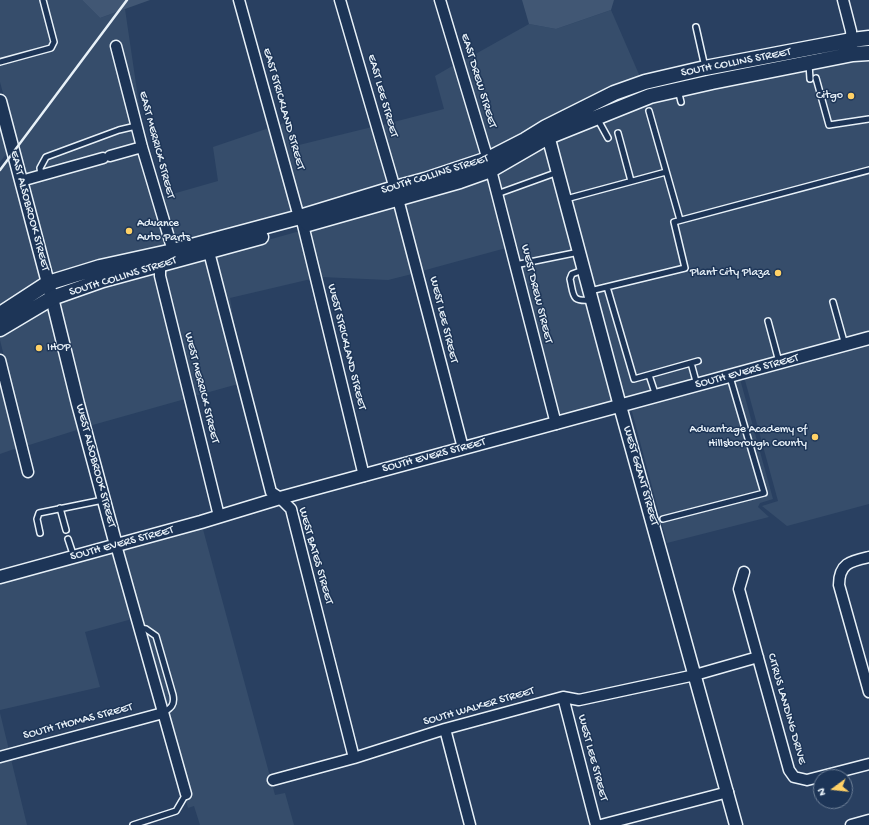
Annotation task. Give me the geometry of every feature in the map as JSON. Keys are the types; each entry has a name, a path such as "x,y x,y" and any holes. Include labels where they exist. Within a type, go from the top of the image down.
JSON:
{"main road":[{"name":"SOUTH COLLINS STREET","path":"547,132 556,130 586,113 614,93 645,82 705,68 869,38"},
{"path":"774,70 812,58 832,54 842,50 852,40"},
{"name":"SOUTH COLLINS STREET","path":"0,329 52,298 103,280 208,252 302,221 396,193 460,182 547,132 596,117 650,96 680,96 774,70 853,54 869,53"},
{"name":"SOUTH COLLINS STREET","path":"0,314 48,283 100,267 302,221"},
{"path":"52,298 56,290 69,283 90,276 118,263"},
{"path":"0,324 34,303 48,283"}],"street":[{"name":"EAST STRICKLAND STREET","path":"239,0 302,221"},
{"name":"EAST LEE STREET","path":"340,0 396,193"},
{"name":"EAST DREW STREET","path":"440,0 489,164"},
{"path":"843,0 851,31 853,54"},
{"name":"EAST MERRICK STREET","path":"116,46 136,126 173,251"},
{"name":"EAST ALSOBROOK STREET","path":"0,100 52,298"},
{"name":"WEST GRANT STREET","path":"547,132 620,406 736,825"},
{"path":"21,180 142,147"},
{"name":"WEST DREW STREET","path":"489,164 556,424"},
{"name":"WEST LEE STREET","path":"396,193 463,448"},
{"name":"WEST STRICKLAND STREET","path":"302,221 364,476"},
{"name":"WEST BATES STREET","path":"208,252 271,492 280,498 291,509 354,758"},
{"name":"WEST MERRICK STREET","path":"160,265 160,276 219,516"},
{"name":"WEST ALSOBROOK STREET","path":"52,298 78,404 116,545 186,794"},
{"name":"SOUTH EVERS STREET","path":"0,578 280,498 845,346 869,338"},
{"path":"0,360 28,472"},
{"path":"869,557 846,564 839,577 839,585 865,662 869,692"},
{"name":"CITRUS LANDING DRIVE","path":"744,572 740,589 786,762 794,778 807,780 869,764"},
{"name":"SOUTH WALKER STREET","path":"273,780 354,758 445,729 563,697 578,700 695,675 758,657"},
{"name":"WEST LEE STREET","path":"563,697 596,825"},
{"name":"SOUTH THOMAS STREET","path":"0,757 163,713"},
{"path":"445,729 470,825"},
{"path":"601,825 728,792"},
{"path":"851,825 869,820"}],"lane":[{"path":"0,61 51,48 54,42 43,0"},
{"path":"696,27 705,68"},
{"path":"809,63 810,79"},
{"path":"675,75 680,96"},
{"path":"816,78 829,125 869,120"},
{"path":"649,111 680,220"},
{"path":"596,117 608,138"},
{"path":"42,175 40,168 46,157 119,130 136,126"},
{"path":"618,134 631,181"},
{"path":"591,296 607,286 685,268 674,222 869,170"},
{"path":"497,194 558,172"},
{"path":"565,199 666,172"},
{"path":"515,266 579,252"},
{"path":"607,286 634,379 698,361"},
{"path":"833,302 845,346"},
{"path":"768,321 779,363"},
{"path":"691,363 697,386"},
{"path":"649,375 657,396"},
{"path":"663,520 764,492 730,377"},
{"path":"40,533 37,519 39,512 104,499"},
{"path":"60,508 66,530"},
{"path":"68,539 74,557"},
{"path":"140,628 146,629 156,636 173,696 174,702 171,708 163,713"},
{"path":"133,825 176,811 186,794"}],"shaded area":[{"path":"0,0 82,0 100,18 125,9 147,149 120,40 110,43 136,144 25,175 0,82"},
{"path":"82,0 150,0 100,18"},
{"path":"522,0 614,0 611,10 556,29 529,24"},
{"path":"611,10 641,79 491,153 463,61 529,24 556,29"},
{"path":"869,57 869,334 624,401 554,140 651,100"},
{"path":"454,65 482,156 398,182 382,125 444,109 435,76"},
{"path":"288,121 299,145 372,127 389,185 303,211 279,125"},
{"path":"0,126 7,153 0,162"},
{"path":"269,128 293,214 176,245 162,197 218,181 213,147"},
{"path":"545,144 614,403 560,418 517,245 515,245 497,172"},
{"path":"138,152 167,248 52,278 27,184"},
{"path":"10,156 43,282 0,308 0,168"},
{"path":"487,176 506,248 422,271 404,202"},
{"path":"394,205 412,274 388,280 321,277 309,228"},
{"path":"300,231 311,279 230,298 237,341 214,255"},
{"path":"205,257 238,384 195,396 165,276 165,269"},
{"path":"155,271 185,399 89,426 58,301"},
{"path":"49,305 80,429 26,446 0,340 0,334"},
{"name":"Advantage Academy of Hillsborough County","path":"869,338 869,504 787,526 762,506 778,501 743,373"},
{"path":"740,379 773,499 760,503 758,507 769,517 667,543 631,408"},
{"path":"0,381 17,448 0,454"},
{"path":"201,522 275,795 285,793 294,825 200,825 194,806 188,808 116,545"},
{"path":"113,553 132,619 85,632 100,687 0,710 0,584"},
{"path":"0,713 9,750 1,753 0,750"},
{"path":"11,759 27,825 0,825 0,762"}],"railway":[{"path":"0,170 127,0"}],"place":[{"name":"Citgo","path":"851,96"},
{"name":"Advance Auto Parts","path":"129,231"},
{"name":"Plant City Plaza","path":"778,273"},
{"name":"IHOP","path":"39,348"},
{"name":"Advantage Academy of Hillsborough County","path":"815,437"}]}
